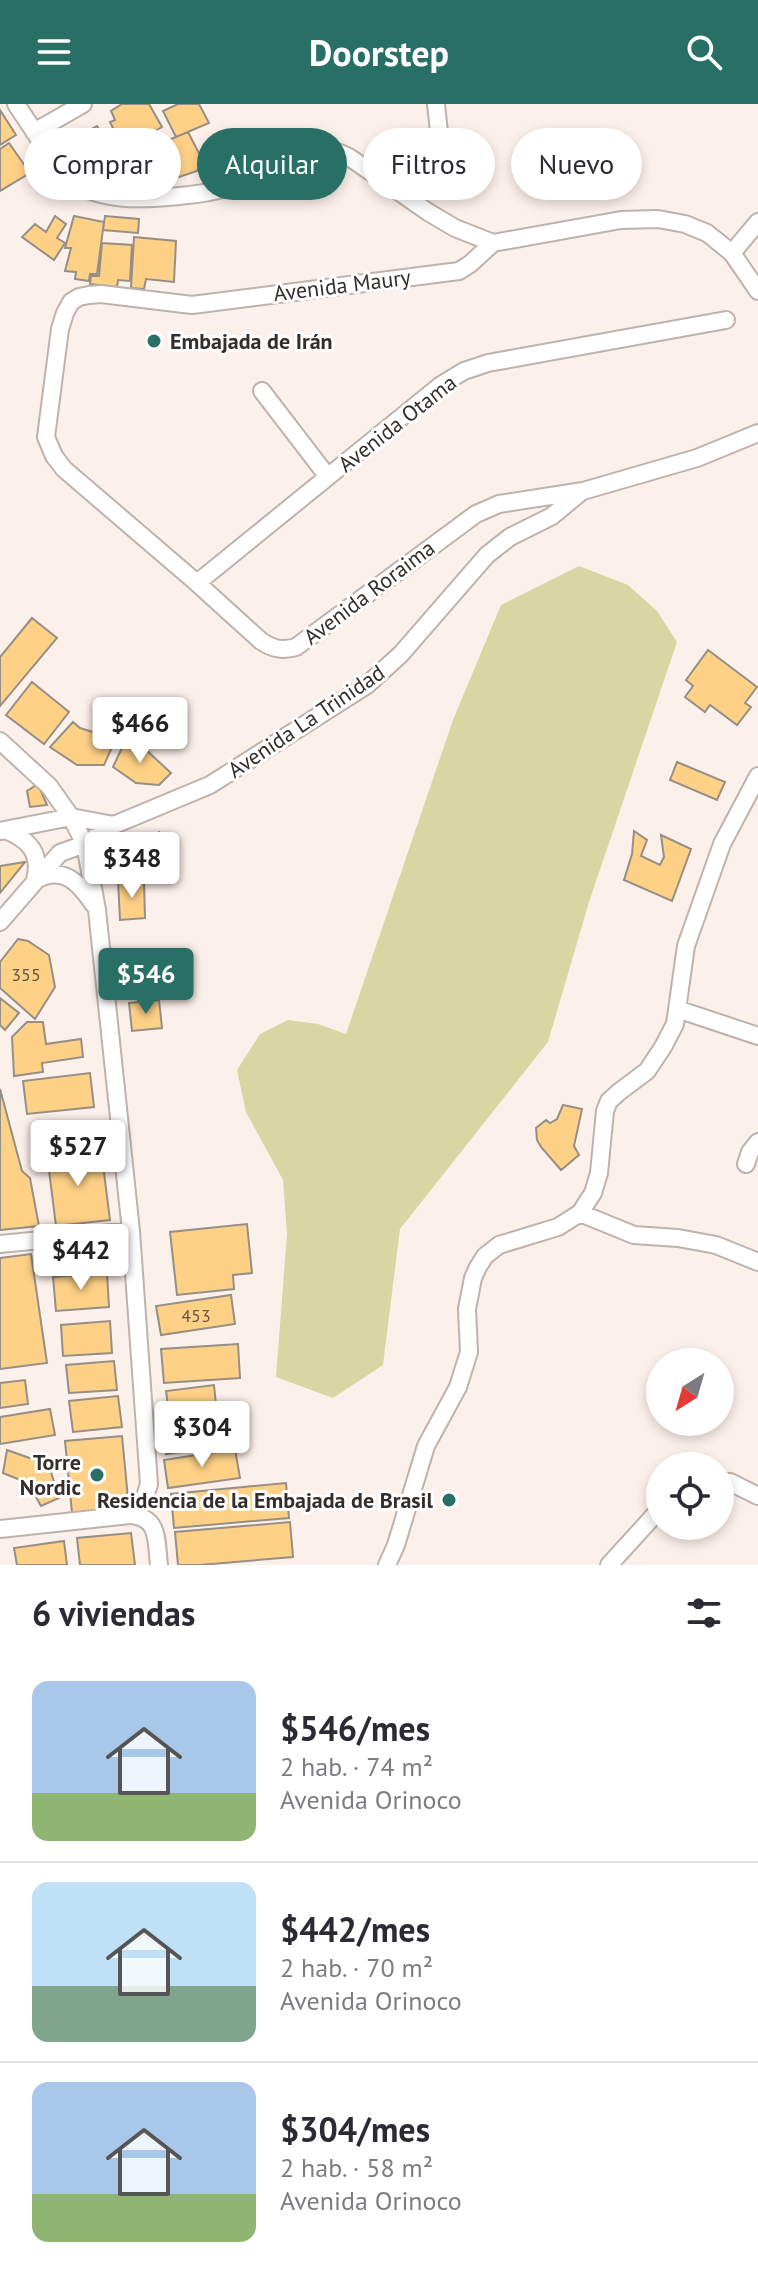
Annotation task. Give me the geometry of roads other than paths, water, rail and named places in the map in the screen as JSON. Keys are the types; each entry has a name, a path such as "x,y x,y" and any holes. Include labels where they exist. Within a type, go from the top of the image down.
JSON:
{"street":[{"path":"16,104 31,128"},
{"path":"41,128 83,104"},
{"path":"436,104 439,128"},
{"path":"181,195 224,189 292,155 323,149 337,151 455,228 493,243 621,220 658,219 685,224 707,233 732,253 758,291"},
{"path":"732,253 758,222"},
{"name":"Avenida Maury","path":"46,437 60,329 71,302 79,297 101,294 192,305 459,271 493,243"},
{"name":"Avenida Otama","path":"197,583 441,385 464,371 488,363 726,320"},
{"path":"262,391 328,477"},
{"name":"Avenida Roraima","path":"46,437 64,469 268,646 286,650 296,647 476,514 499,504 583,491 697,458 758,433"},
{"name":"Avenida La Trinidad","path":"0,922 60,853 85,844 114,825 210,785 367,685 401,654 487,555 510,537 552,516 583,491"},
{"path":"0,741 49,786 71,817 85,844 97,910 131,1231 149,1490 130,1515"},
{"path":"387,1565 426,1446 458,1387 469,1352 467,1309 478,1267 485,1256 499,1245 558,1227 580,1213 593,1193 599,1173 605,1111 609,1101 647,1071 675,1024 686,946 722,844 758,776"},
{"path":"3,830 71,817 114,825"},
{"path":"3,830 25,839 35,852 38,868 35,880"},
{"path":"35,880 53,873 63,875 79,884 97,910"},
{"path":"677,1009 758,1036"},
{"path":"746,1164 758,1142"},
{"path":"580,1213 634,1235 716,1245 758,1262"},
{"path":"0,1244 131,1231"},
{"path":"734,1484 758,1496"},
{"path":"0,1529 140,1516 153,1528 159,1565"},
{"path":"609,1565 646,1524"}],"place":[{"name":"Embajada de Irán","path":"154,341"},
{"name":"Torre Nordic","path":"97,1475"},
{"name":"Residencia de la Embajada de Brasil","path":"449,1500"}]}
